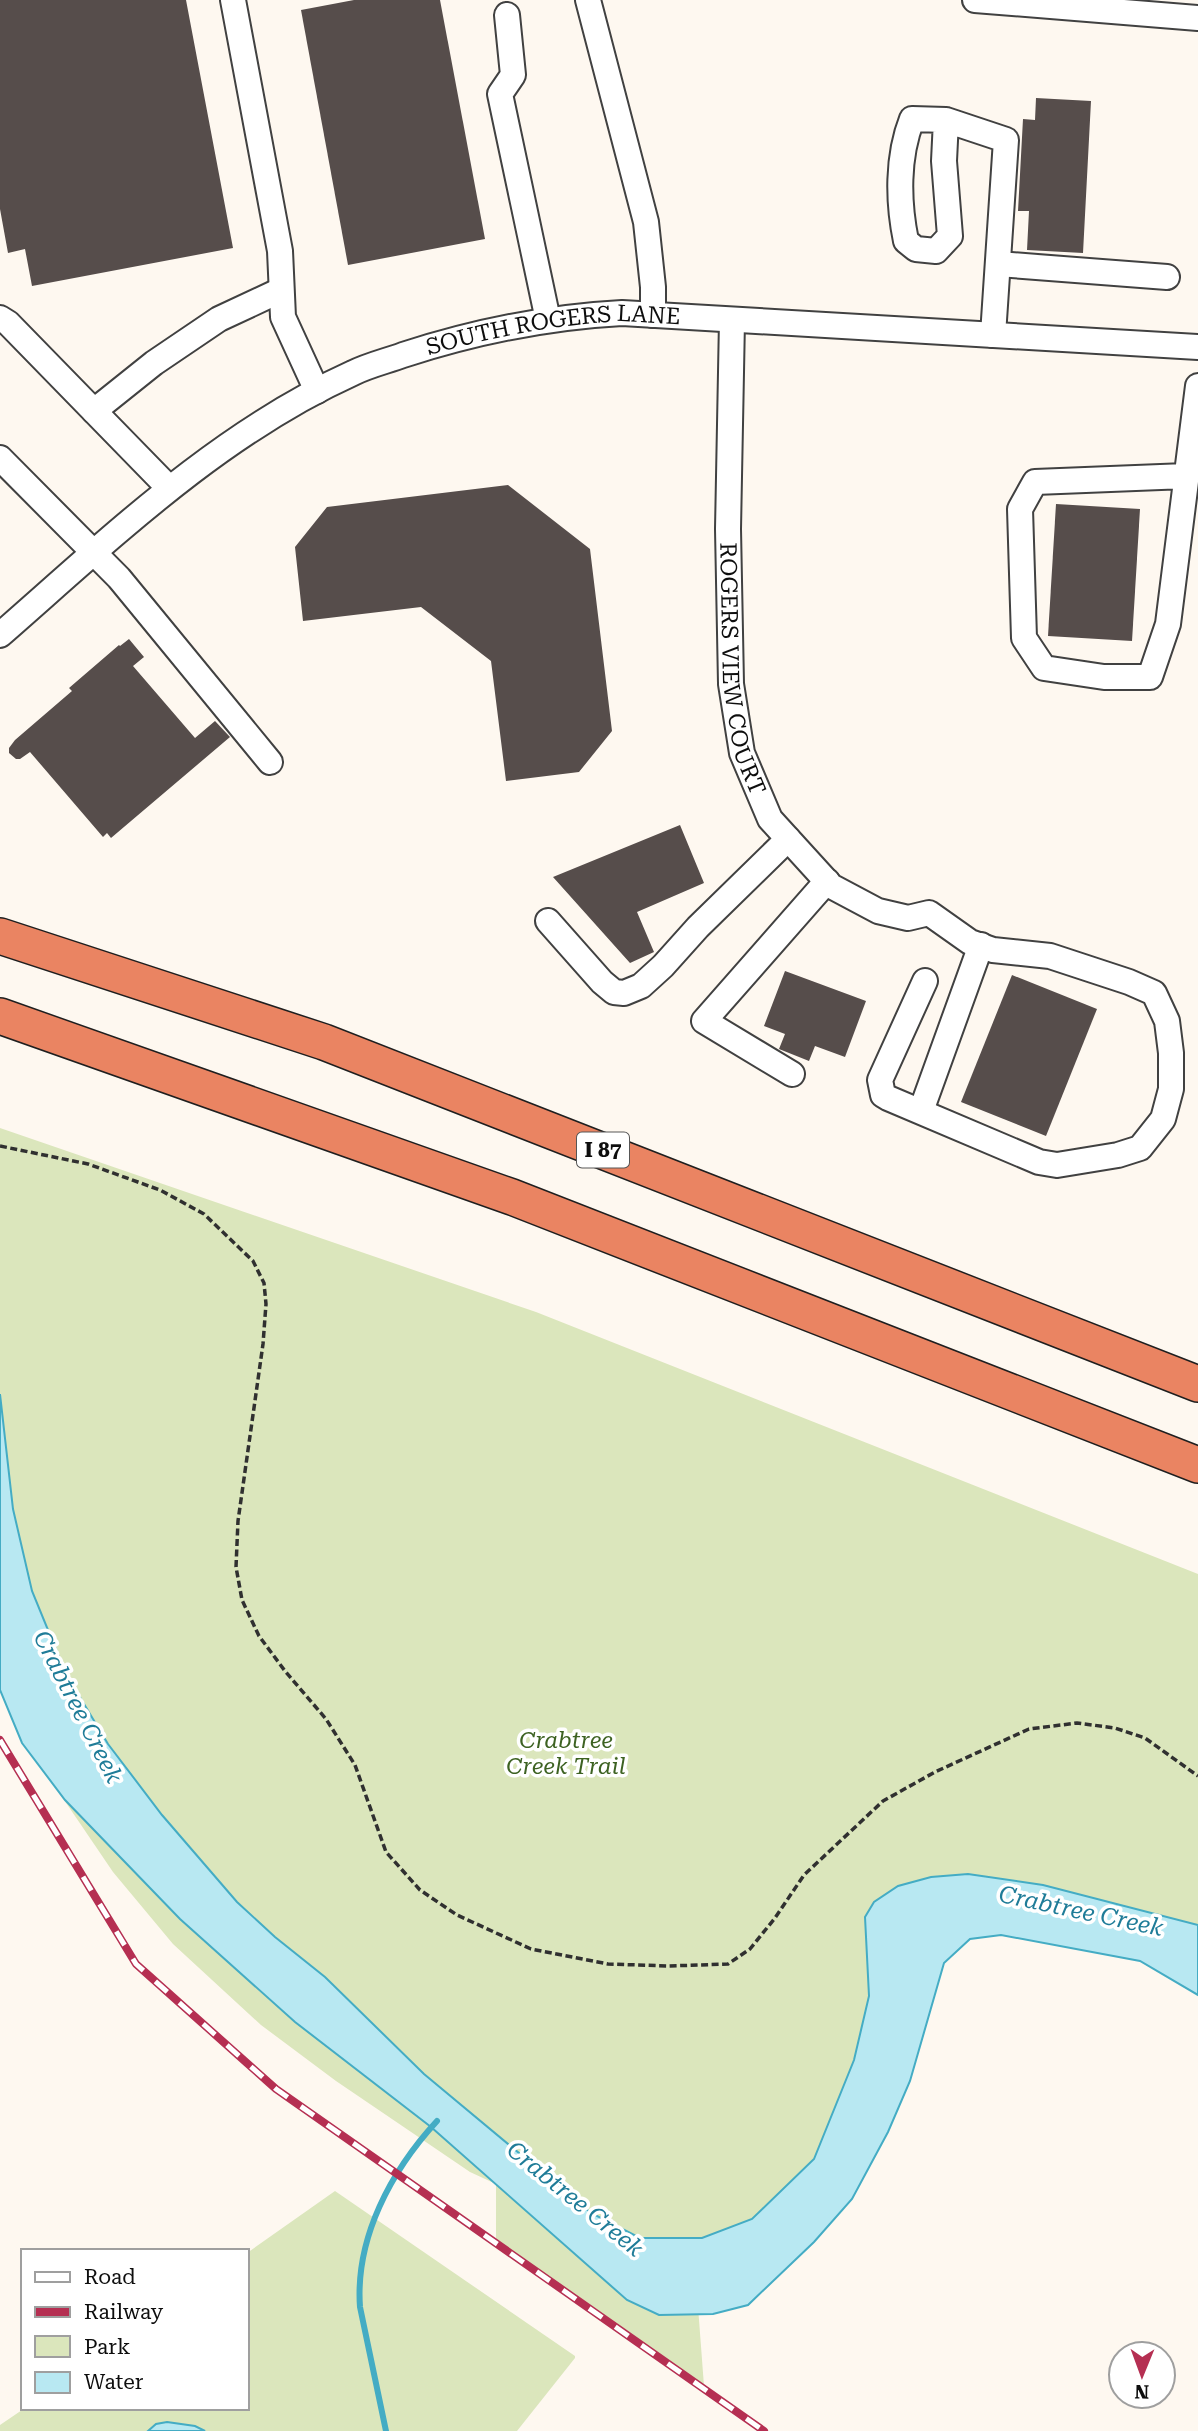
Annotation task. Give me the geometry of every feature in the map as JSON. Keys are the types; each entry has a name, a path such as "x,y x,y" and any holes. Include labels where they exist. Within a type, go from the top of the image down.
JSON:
{"highway":[{"name":"I 87","path":"0,936 324,1042 1198,1384"},
{"path":"0,1016 512,1197 1189,1462"}],"street":[{"path":"233,0 280,251 283,317 317,391"},
{"path":"588,0 646,222 653,287 653,315"},
{"path":"975,0 1198,18"},
{"path":"507,15 513,75 500,94 548,320"},
{"path":"946,120 944,161 950,236 936,251 916,249 906,241 899,209 904,139 912,119 946,120 1006,140 993,335"},
{"path":"998,264 1167,277"},
{"path":"94,411 154,363 219,319 281,290"},
{"name":"SOUTH ROGERS LANE","path":"0,635 169,488 250,431 355,372 432,346 499,328 570,316 622,313 1198,347"},
{"path":"0,318 8,323 169,488"},
{"name":"ROGERS VIEW COURT","path":"732,320 728,529 731,684 742,753 770,819 827,881 878,911 908,918 929,913 970,942 981,946"},
{"path":"1186,476 1035,482 1020,509 1024,638 1044,668 1104,677 1150,677 1168,624 1198,386"},
{"path":"0,458 119,579 270,762"},
{"path":"548,921 602,982 614,992 624,993 641,986 663,966 698,927 788,839"},
{"path":"792,1074 704,1021 827,881"},
{"path":"921,1111 981,946 993,950 1050,956 1129,982 1153,993 1167,1021 1171,1053 1171,1089 1163,1119 1140,1148 1118,1155 1057,1166 1039,1162 883,1095 880,1080 925,981"}],"path":[{"path":"0,1146 88,1164 160,1190 204,1214 253,1261 264,1283 267,1304 238,1521 236,1567 242,1600 259,1636 326,1718 355,1765 386,1852 420,1889 457,1916 531,1950 608,1964 727,1964 750,1949 804,1875 883,1801 935,1772 1029,1729 1077,1723 1115,1728 1145,1738 1198,1776"}],"green space":[{"name":"Crabtree Creek Trail","path":"0,1128 536,1312 1198,1574 1198,1957 968,1901 854,2136 696,2280 704,2386 496,2246 496,2184 470,2172 336,2081 261,2025 173,1944 113,1872 58,1791 0,1688"},
{"path":"335,2191 575,2358 517,2431 0,2431 0,2425 22,2410 248,2410 248,2252"}],"water":[{"name":"Crabtree Creek","path":"0,1394 13,1509 32,1591 66,1674 108,1744 162,1815 237,1902 325,1977 424,2074 591,2213 640,2238 702,2238 752,2219 814,2159 854,2060 869,1996 865,1917 874,1902 898,1886 931,1877 968,1874 1043,1885 1198,1925 1198,1995 1140,1961 1001,1935 970,1939 944,1963 910,2081 888,2132 852,2199 814,2242 748,2305 713,2314 659,2315 627,2300 431,2127 295,2022 180,1919 65,1800 22,1743 0,1690"},
{"path":"167,2422 195,2426 205,2431 148,2431 156,2424"}],"building":[{"path":"0,0 186,0 233,248 32,286 25,249 8,253 0,209"},
{"path":"354,0 440,0 485,239 348,265 301,10"},
{"path":"1036,98 1091,101 1083,253 1027,250 1029,211 1018,211 1023,119 1035,120"},
{"path":"508,485 590,549 612,731 579,772 506,781 491,661 421,607 303,621 295,547 327,507"},
{"path":"1056,504 1140,509 1132,641 1048,636"},
{"path":"129,639 144,657 133,666 195,738 215,721 230,737 111,838 107,833 103,837 30,752 16,759 9,753 9,748 72,691 69,688"},
{"path":"680,825 704,883 637,912 654,952 630,963 553,877"},
{"path":"785,971 866,1001 845,1057 815,1046 809,1061 779,1049 785,1034 764,1026"},
{"path":"1012,975 1097,1009 1046,1136 961,1102"}],"waterway":[{"path":"386,2431 360,2307 363,2256 379,2207 391,2184 405,2161 437,2121"}],"railway":[{"path":"0,1740 136,1964 276,2089 764,2431"}]}
